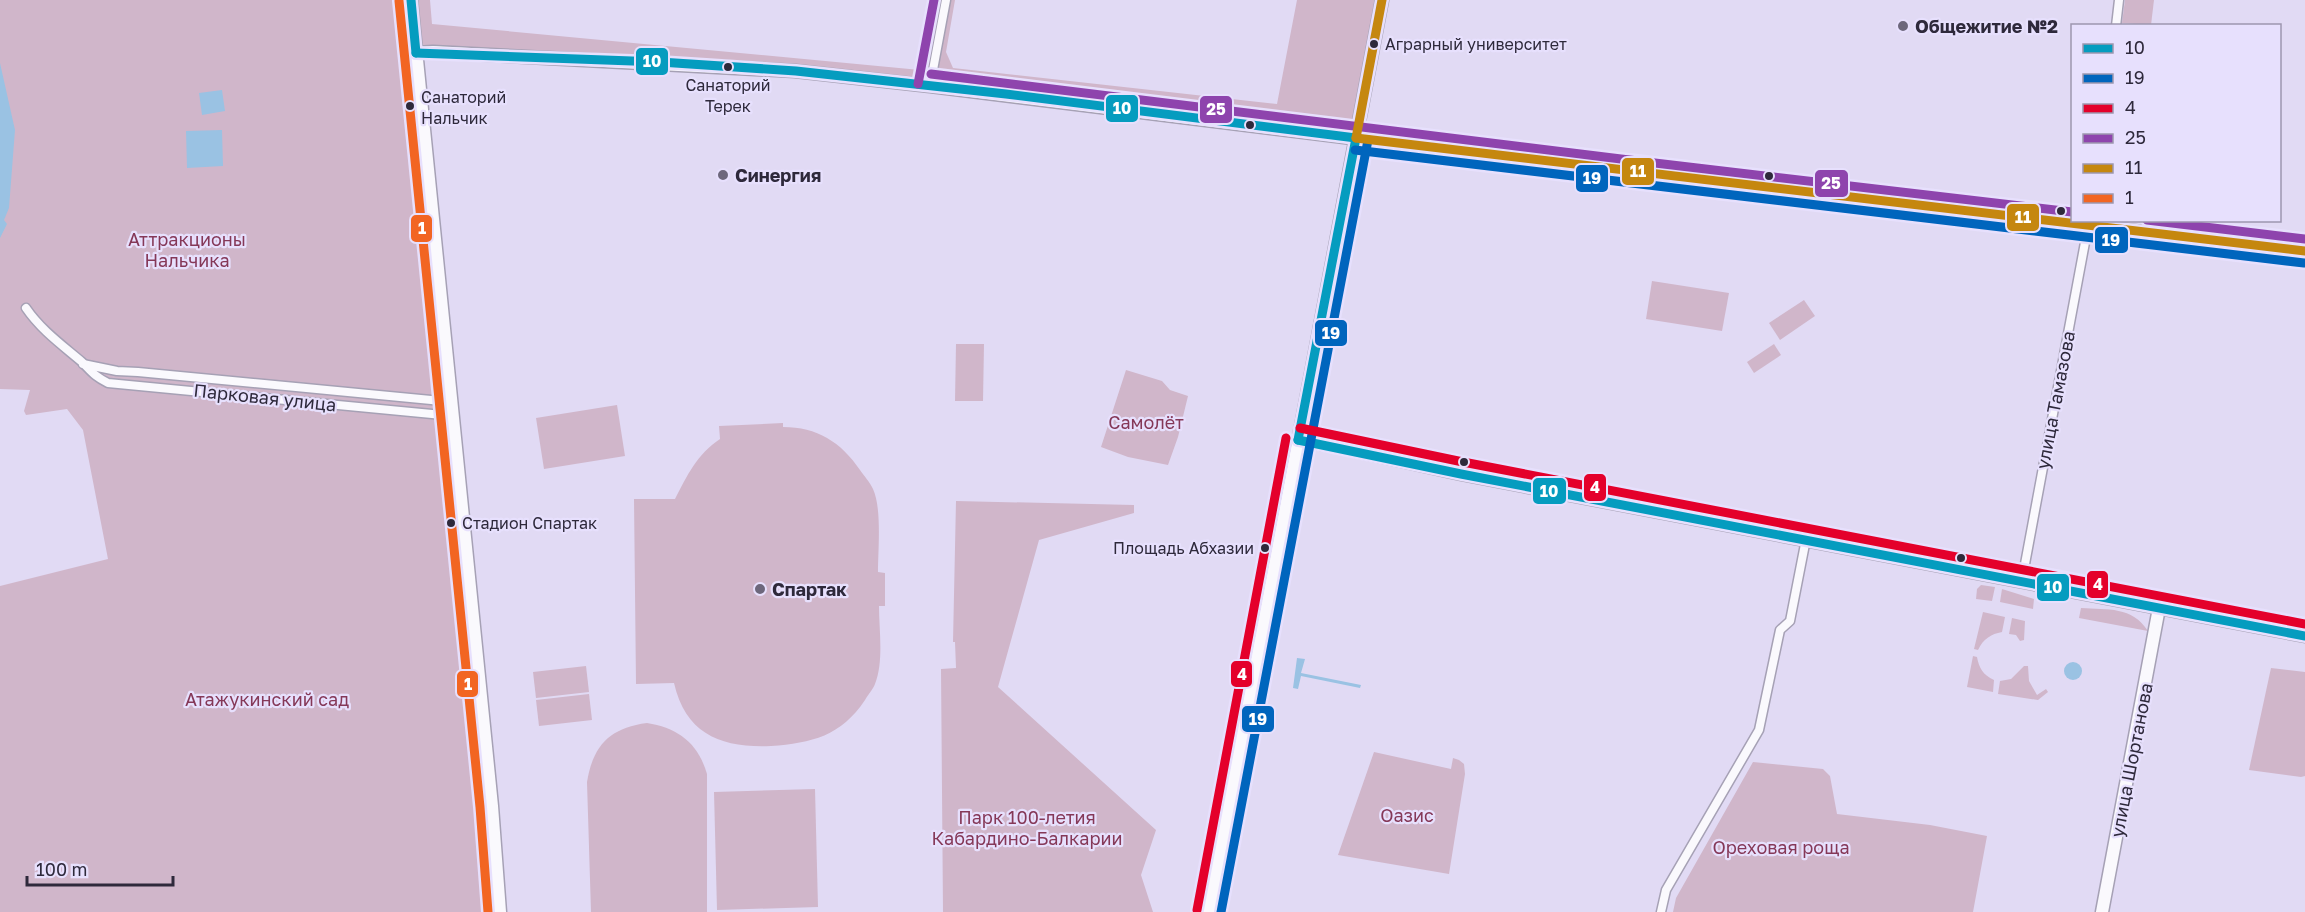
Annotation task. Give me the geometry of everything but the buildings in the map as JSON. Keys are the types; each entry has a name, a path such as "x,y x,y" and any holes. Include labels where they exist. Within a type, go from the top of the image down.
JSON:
{"street":[{"path":"411,0 492,806 500,912"},
{"path":"930,86 946,0"},
{"path":"1209,912 1382,0"},
{"path":"2116,24 2119,0"},
{"path":"417,53 795,71 1620,171 2071,221"},
{"path":"2089,223 2305,251"},
{"name":"улица Тамазова","path":"2022,580 2089,223"},
{"name":"Парковая улица","path":"26,308 90,373 108,383 453,416"},
{"name":"Парковая улица","path":"83,364 117,371 452,402"},
{"path":"1298,440 1461,474 2305,636"},
{"path":"1661,912 1666,890 1759,730 1780,630 1791,621 1806,539"},
{"name":"улица Шортанова","path":"2102,912 2159,608"}],"green space":[{"name":"Атажукинский сад","path":"0,0 430,0 432,24 920,70 933,0 955,0 946,52 953,68 1277,104 1297,0 1382,0 1356,138 795,71 417,53 500,912 0,912 0,586 108,559 83,430 67,409 26,415 24,411 30,390 0,389"},
{"path":"2125,0 2154,0 2151,24 2122,23"},
{"path":"1652,281 1729,293 1722,331 1646,319"},
{"path":"1804,300 1815,316 1780,340 1769,323"},
{"path":"956,344 984,344 983,401 955,401"},
{"path":"1774,344 1781,355 1754,373 1747,362"},
{"name":"Самолёт","path":"1126,370 1162,381 1170,390 1188,396 1178,437 1168,465 1128,457 1101,447"},
{"path":"617,405 625,456 544,469 536,418"},
{"name":"Спартак","path":"783,423 783,427 817,433 836,444 845,451 869,481 878,507 878,572 885,573 885,606 879,606 878,675 875,684 856,712 836,730 812,740 771,746 753,746 722,741 697,726 687,715 674,683 636,684 634,499 675,499 688,474 705,451 720,439 719,426"},
{"name":"Парк 100-летия Кабардино-Балкарии","path":"956,501 1134,505 1134,513 1039,540 998,687 1156,830 1141,875 1153,912 943,912 941,669 956,668 955,642 953,642"},
{"path":"1981,585 1995,587 1992,601 1976,599 1977,589"},
{"path":"2002,589 2034,599 2033,609 2000,602"},
{"path":"2081,608 2127,613 2142,623 2148,631 2079,618"},
{"path":"1983,612 2005,617 2002,632 1988,638 1978,650 1974,649"},
{"path":"2012,618 2025,621 2024,640 2020,641 2016,635 2009,634"},
{"path":"1973,656 1977,657 1984,673 1994,680 1993,692 1967,687"},
{"path":"586,666 589,692 536,698 533,672"},
{"path":"2024,666 2028,666 2029,681 2037,695 2046,689 2048,692 2038,700 1998,694 2000,681 2011,679"},
{"path":"2271,668 2305,672 2305,776 2249,770"},
{"path":"589,694 592,720 539,726 536,700"},
{"path":"647,723 668,729 685,739 698,754 707,774 707,912 591,912 587,782 590,769 599,749 613,734 634,725"},
{"name":"Оазис","path":"1374,752 1451,769 1453,758 1464,764 1465,774 1449,874 1338,855"},
{"name":"Ореховая роща","path":"1753,762 1823,769 1830,776 1837,814 1930,825 1987,836 1973,912 1673,912 1676,898"},
{"path":"815,789 818,907 717,910 714,792"}],"water":[{"path":"0,63 15,130 9,208 4,220 7,224 0,238"},
{"path":"222,90 225,111 202,115 199,93"},
{"path":"222,130 223,166 187,168 186,131"},
{"path":"1297,658 1305,659 1301,673 1361,685 1360,688 1301,676 1298,689 1293,688"},
{"path":"2073,662 2079,665 2082,671 2079,677 2073,680 2067,677 2064,671 2067,665"}],"transit line":[{"name":"10","path":"411,0 416,53"},
{"name":"25","path":"918,84 934,0"},
{"name":"11","path":"1356,138 1382,0"},
{"name":"1","path":"399,1 480,807 488,912"},
{"name":"10","path":"416,53 660,62 796,71 1006,94 1356,138"},
{"name":"25","path":"931,74 2071,212"},
{"name":"10","path":"1298,440 1356,138"},
{"name":"11","path":"1356,138 2305,251"},
{"name":"19","path":"1221,912 1368,140"},
{"name":"19","path":"1355,150 2304,263"},
{"name":"25","path":"2164,222 2305,239"},
{"name":"4","path":"1300,428 1463,462 2305,624"},
{"name":"4","path":"1197,910 1286,438"},
{"name":"10","path":"1298,440 1461,474 2305,636"}],"place":[{"name":"Общежитие №2","path":"1903,26"},
{"name":"Аграрный университет","path":"1374,44"},
{"name":"Санаторий Терек","path":"728,67"},
{"name":"Санаторий Нальчик","path":"410,106"},
{"name":"Синергия","path":"723,175"},
{"name":"Стадион Спартак","path":"451,523"},
{"name":"Площадь Абхазии","path":"1265,548"},
{"name":"Спартак","path":"760,589"}],"park label":[{"name":"Аттракционы Нальчика","path":"187,249"}]}
